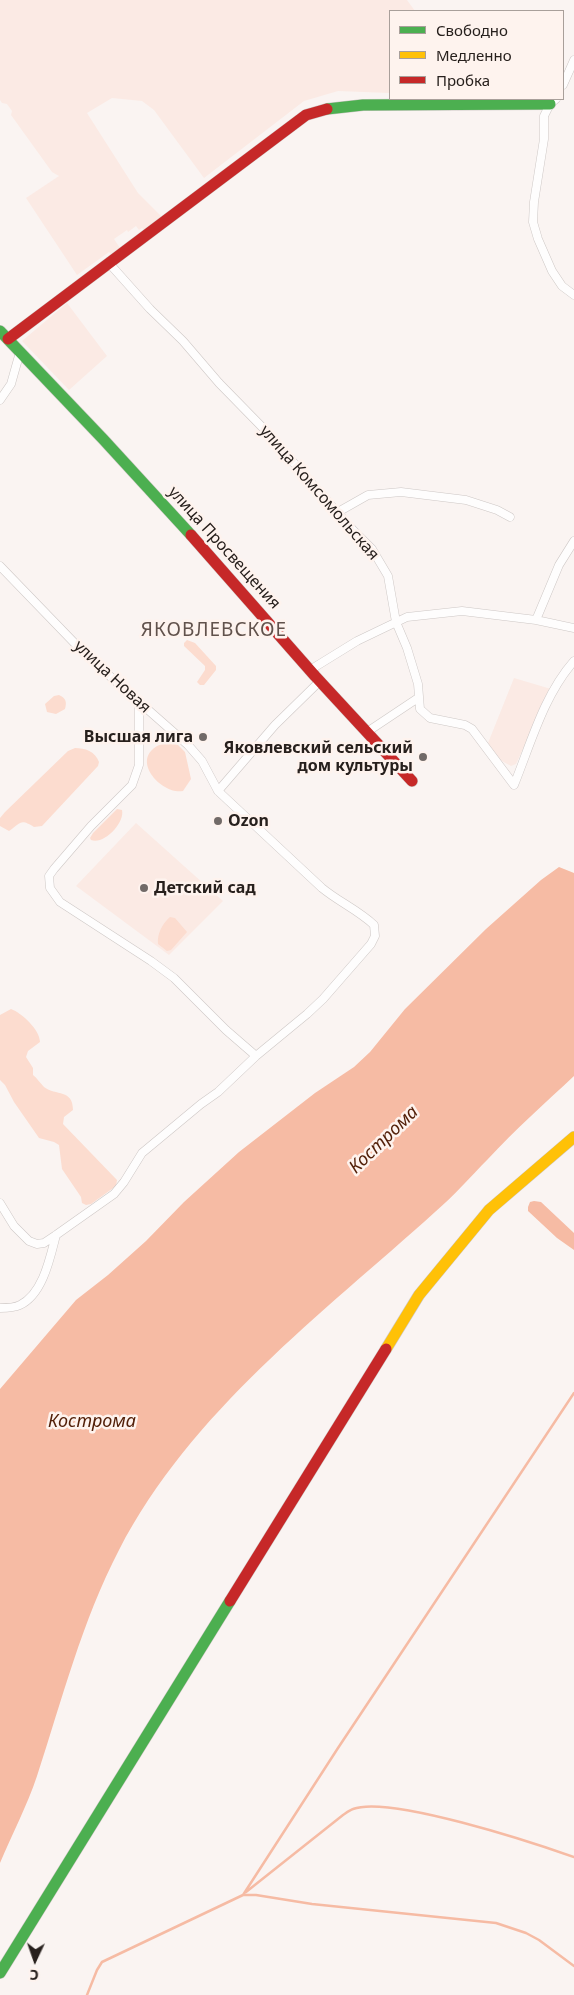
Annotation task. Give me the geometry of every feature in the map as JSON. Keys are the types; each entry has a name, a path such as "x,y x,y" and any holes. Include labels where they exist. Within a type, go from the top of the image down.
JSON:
{"street":[{"path":"564,83 574,60"},
{"path":"4,335 108,262 306,115 319,110 363,105 553,101"},
{"path":"553,101 544,116 544,139 534,202 533,222 552,271 562,286 574,295"},
{"name":"улица Комсомольская","path":"108,262 150,309 183,341 219,384 264,429 372,549 388,576 396,622 407,648 418,684 420,709 430,718 465,725 472,729 514,785 555,687 574,661"},
{"name":"улица Просвещения","path":"4,335 103,439 412,781"},
{"path":"0,400 11,384 20,352"},
{"path":"338,512 368,495 407,492 466,500 497,510 510,517"},
{"path":"536,620 559,565 574,541"},
{"name":"улица Новая","path":"0,566 87,656 188,745 202,761 218,791 336,899 360,912 374,925 376,930 373,940 323,999 256,1056"},
{"path":"310,670 357,641 396,622 416,616 462,611 536,620 574,628"},
{"path":"218,791 275,725 320,681"},
{"path":"367,732 418,698"},
{"path":"0,1203 14,1226 29,1241 38,1244 44,1243 114,1194 142,1153 218,1092 256,1056 226,1030 174,978 60,902 50,888 49,876 54,869 91,826 132,785 138,764 139,702"},
{"path":"0,1973 419,1295 488,1210 574,1138"},
{"path":"0,1308 17,1306 31,1295 42,1280 47,1268 56,1235"}],"shaded area":[{"path":"0,0 407,0 414,10 389,10 389,93 338,91 304,101 204,178 154,110 142,101 112,98 87,113 138,193 162,217 144,230 142,228 139,230 136,226 128,232 127,230 114,239 120,248 111,254 109,252 77,275 26,198 59,176 52,172 11,115 12,111 7,104 2,103 0,100"},
{"path":"67,303 107,356 69,390 22,341"},
{"path":"187,640 195,643 216,666 216,670 204,685 200,685 197,682 205,670 205,666 184,646"},
{"path":"514,678 551,689 516,764 511,766 500,760 488,743"},
{"path":"59,695 65,700 65,709 56,714 47,712 45,704 54,696"},
{"path":"168,742 178,745 185,752 191,779 183,791 175,791 160,784 149,770 148,756 155,748"},
{"path":"75,748 92,753 99,762 98,766 42,826 34,827 23,822 9,831 0,826 0,818 5,812 68,751"},
{"path":"117,809 122,810 122,815 117,827 102,839 91,840 90,838 93,833"},
{"name":"Детский сад","path":"136,823 223,901 169,955 76,886"},
{"path":"170,917 175,918 187,932 171,950 167,951 158,944 158,937 161,929"},
{"path":"11,1009 30,1022 39,1037 40,1042 28,1051 26,1057 33,1068 33,1075 44,1087 67,1096 72,1103 73,1110 64,1117 63,1124 117,1180 116,1186 91,1204 86,1205 82,1203 81,1197 62,1169 59,1145 39,1138 0,1080 0,1015"}],"water":[{"name":"Кострома","path":"559,867 574,873 574,1076 530,1117 442,1206 261,1368 221,1409 183,1453 149,1500 119,1550 106,1577 83,1633 33,1787 0,1863 0,1389 76,1300 108,1275 146,1241 184,1202 239,1152 315,1093 354,1067 370,1052 405,1009 486,929 541,880"},
{"path":"530,1202 541,1202 574,1233 574,1250 557,1238 528,1211"}],"waterway":[{"path":"243,1895 338,1748 574,1393"},
{"path":"246,1892 343,1815 353,1809 371,1806 428,1814 496,1832 574,1857"},
{"path":"87,1995 102,1962 243,1895 496,1923 526,1933 539,1940 574,1966"}],"traffic: fast":[{"path":"327,109 363,105 550,104"},
{"path":"0,331 191,535"},
{"path":"0,1973 230,1601"}],"traffic: slow":[{"path":"386,1349 419,1295 489,1210 574,1137"}],"traffic: jam":[{"path":"8,339 306,115 327,109"},
{"path":"191,535 315,676 412,781"},
{"path":"230,1601 386,1349"}],"place":[{"name":"Высшая лига","path":"203,737"},
{"name":"Яковлевский сельский дом культуры","path":"423,757"},
{"name":"Ozon","path":"218,821"},
{"name":"Детский сад","path":"144,888"}],"district":[{"name":"ЯКОВЛЕВСКОЕ","path":"214,631"}]}
